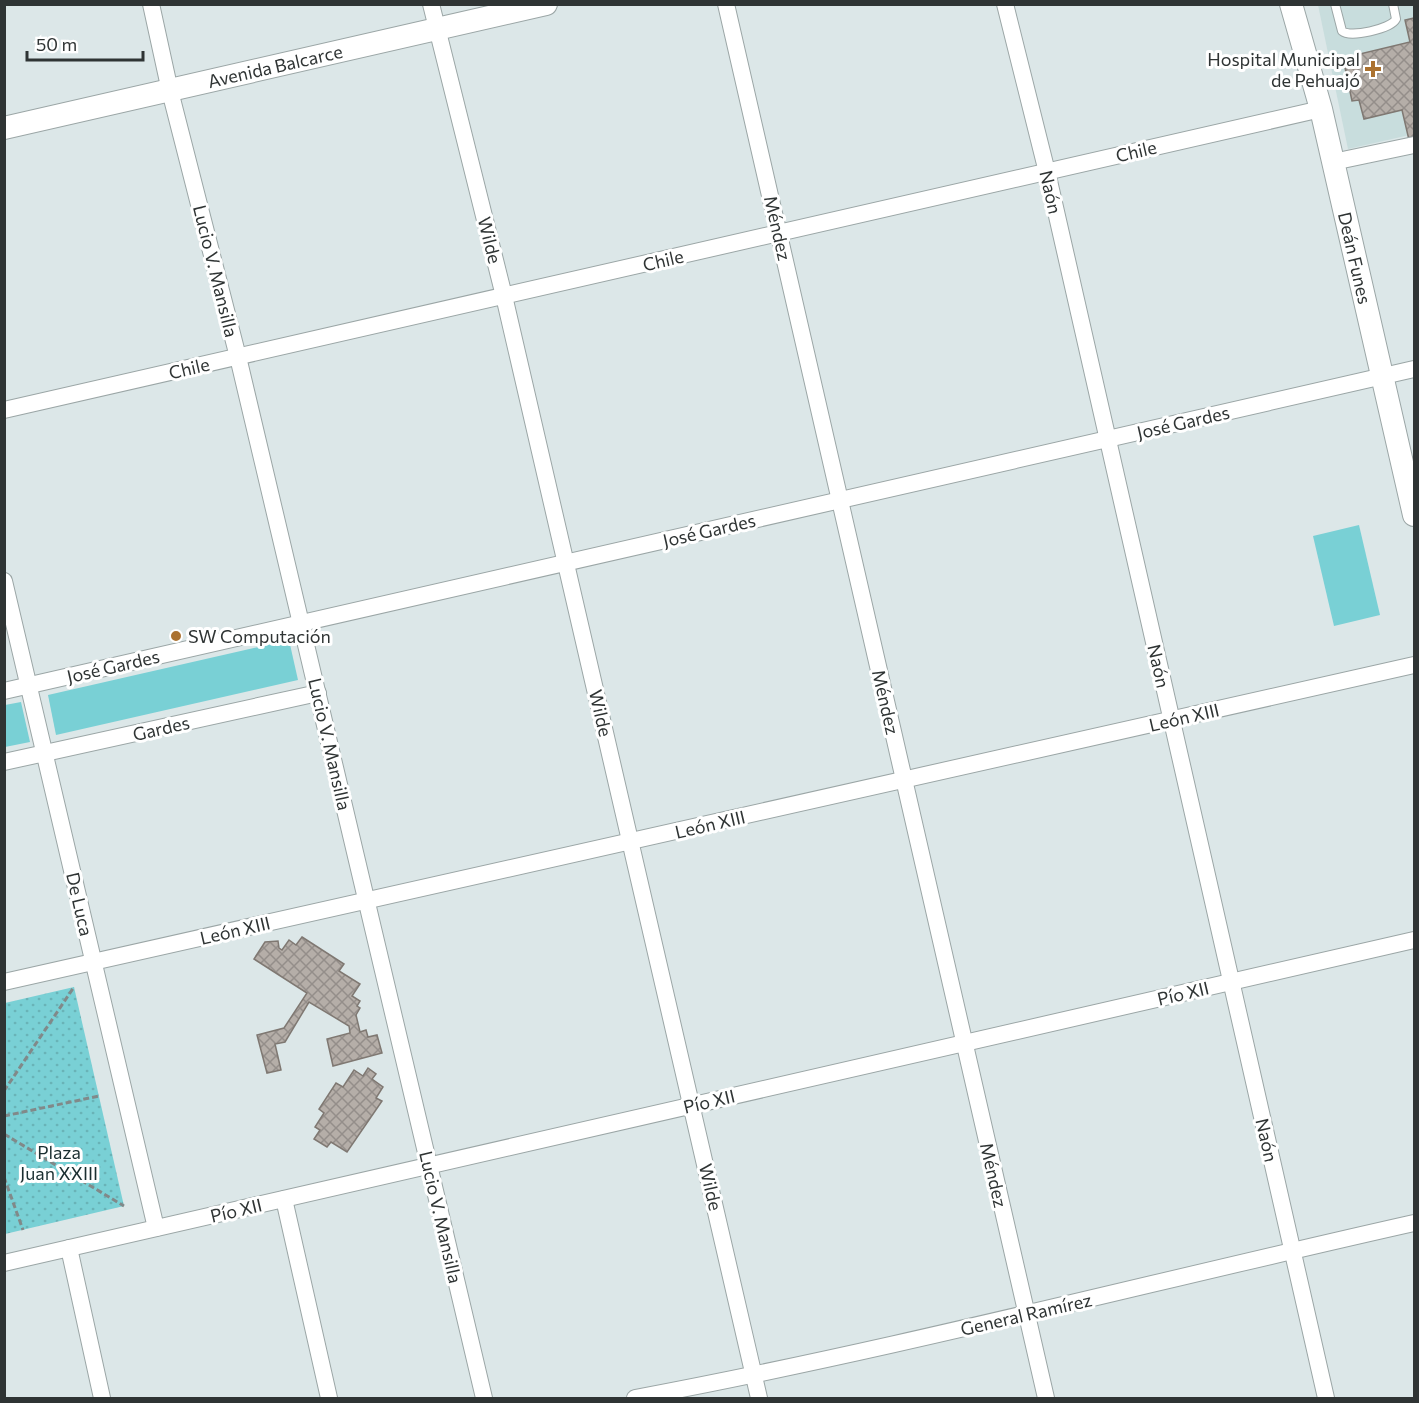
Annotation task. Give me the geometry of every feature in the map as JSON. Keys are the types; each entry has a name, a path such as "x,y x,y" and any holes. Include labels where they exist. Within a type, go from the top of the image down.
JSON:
{"main road":[{"name":"Avenida Balcarce","path":"4,129 168,83 483,4"},
{"name":"Avenida Balcarce","path":"434,17 546,4"},
{"name":"Deán Funes","path":"1291,4 1321,109 1414,515"},
{"name":"Avenida Balcarce","path":"4,114 168,83"}],"street":[{"name":"Lucio V. Mansilla","path":"151,4 168,83 238,357 484,1398"},
{"name":"Méndez","path":"726,4 1046,1398"},
{"name":"Naón","path":"1005,4 1047,172 1326,1398"},
{"name":"Wilde","path":"434,17 504,296 759,1398"},
{"name":"Chile","path":"4,410 1321,109"},
{"path":"1333,162 1414,145"},
{"name":"José Gardes","path":"4,691 1414,369"},
{"name":"De Luca","path":"4,581 156,1228"},
{"name":"León XIII","path":"4,982 1414,665"},
{"name":"Gardes","path":"4,762 318,693"},
{"name":"Pío XII","path":"4,1263 1414,940"},
{"path":"284,1199 329,1398"},
{"name":"General Ramírez","path":"635,1398 754,1376 1414,1223"},
{"path":"69,1248 102,1398"}],"lane":[{"path":"1335,4 1342,31 1349,35 1390,27 1396,19 1393,4"}],"path":[{"path":"4,1091 74,987"},
{"path":"4,1116 99,1096"},
{"path":"4,1134 124,1206"},
{"path":"4,1177 23,1230"}],"shaded area":[{"name":"Hospital Municipal de Pehuajó","path":"1318,5 1414,5 1414,134 1348,149"}],"green space":[{"path":"1359,525 1380,615 1334,626 1313,536"},
{"path":"289,640 298,680 56,735 48,695"},
{"path":"21,702 30,742 5,747 5,705"},
{"name":"Plaza Juan XXIII","path":"74,987 124,1206 5,1234 5,1003"}],"building":[{"path":"1414,18 1414,138 1409,140 1402,110 1364,119 1359,100 1352,101 1343,58 1410,42 1405,20"},
{"path":"302,937 344,964 339,971 360,984 352,996 360,1001 357,1006 360,1008 356,1015 360,1032 366,1030 368,1037 377,1035 382,1053 333,1066 327,1039 350,1033 349,1026 309,1002 285,1042 275,1044 281,1070 267,1073 257,1035 284,1028 307,993 254,959 265,942 278,941 279,948 282,950 289,940 296,945"},
{"path":"368,1068 376,1074 372,1079 383,1087 376,1098 382,1101 347,1152 331,1142 327,1147 314,1139 320,1130 315,1127 324,1113 319,1109 336,1083 343,1087 354,1070 363,1076"}],"place":[{"name":"Hospital Municipal de Pehuajó","path":"1373,69"},
{"name":"SW Computación","path":"176,636"}]}
